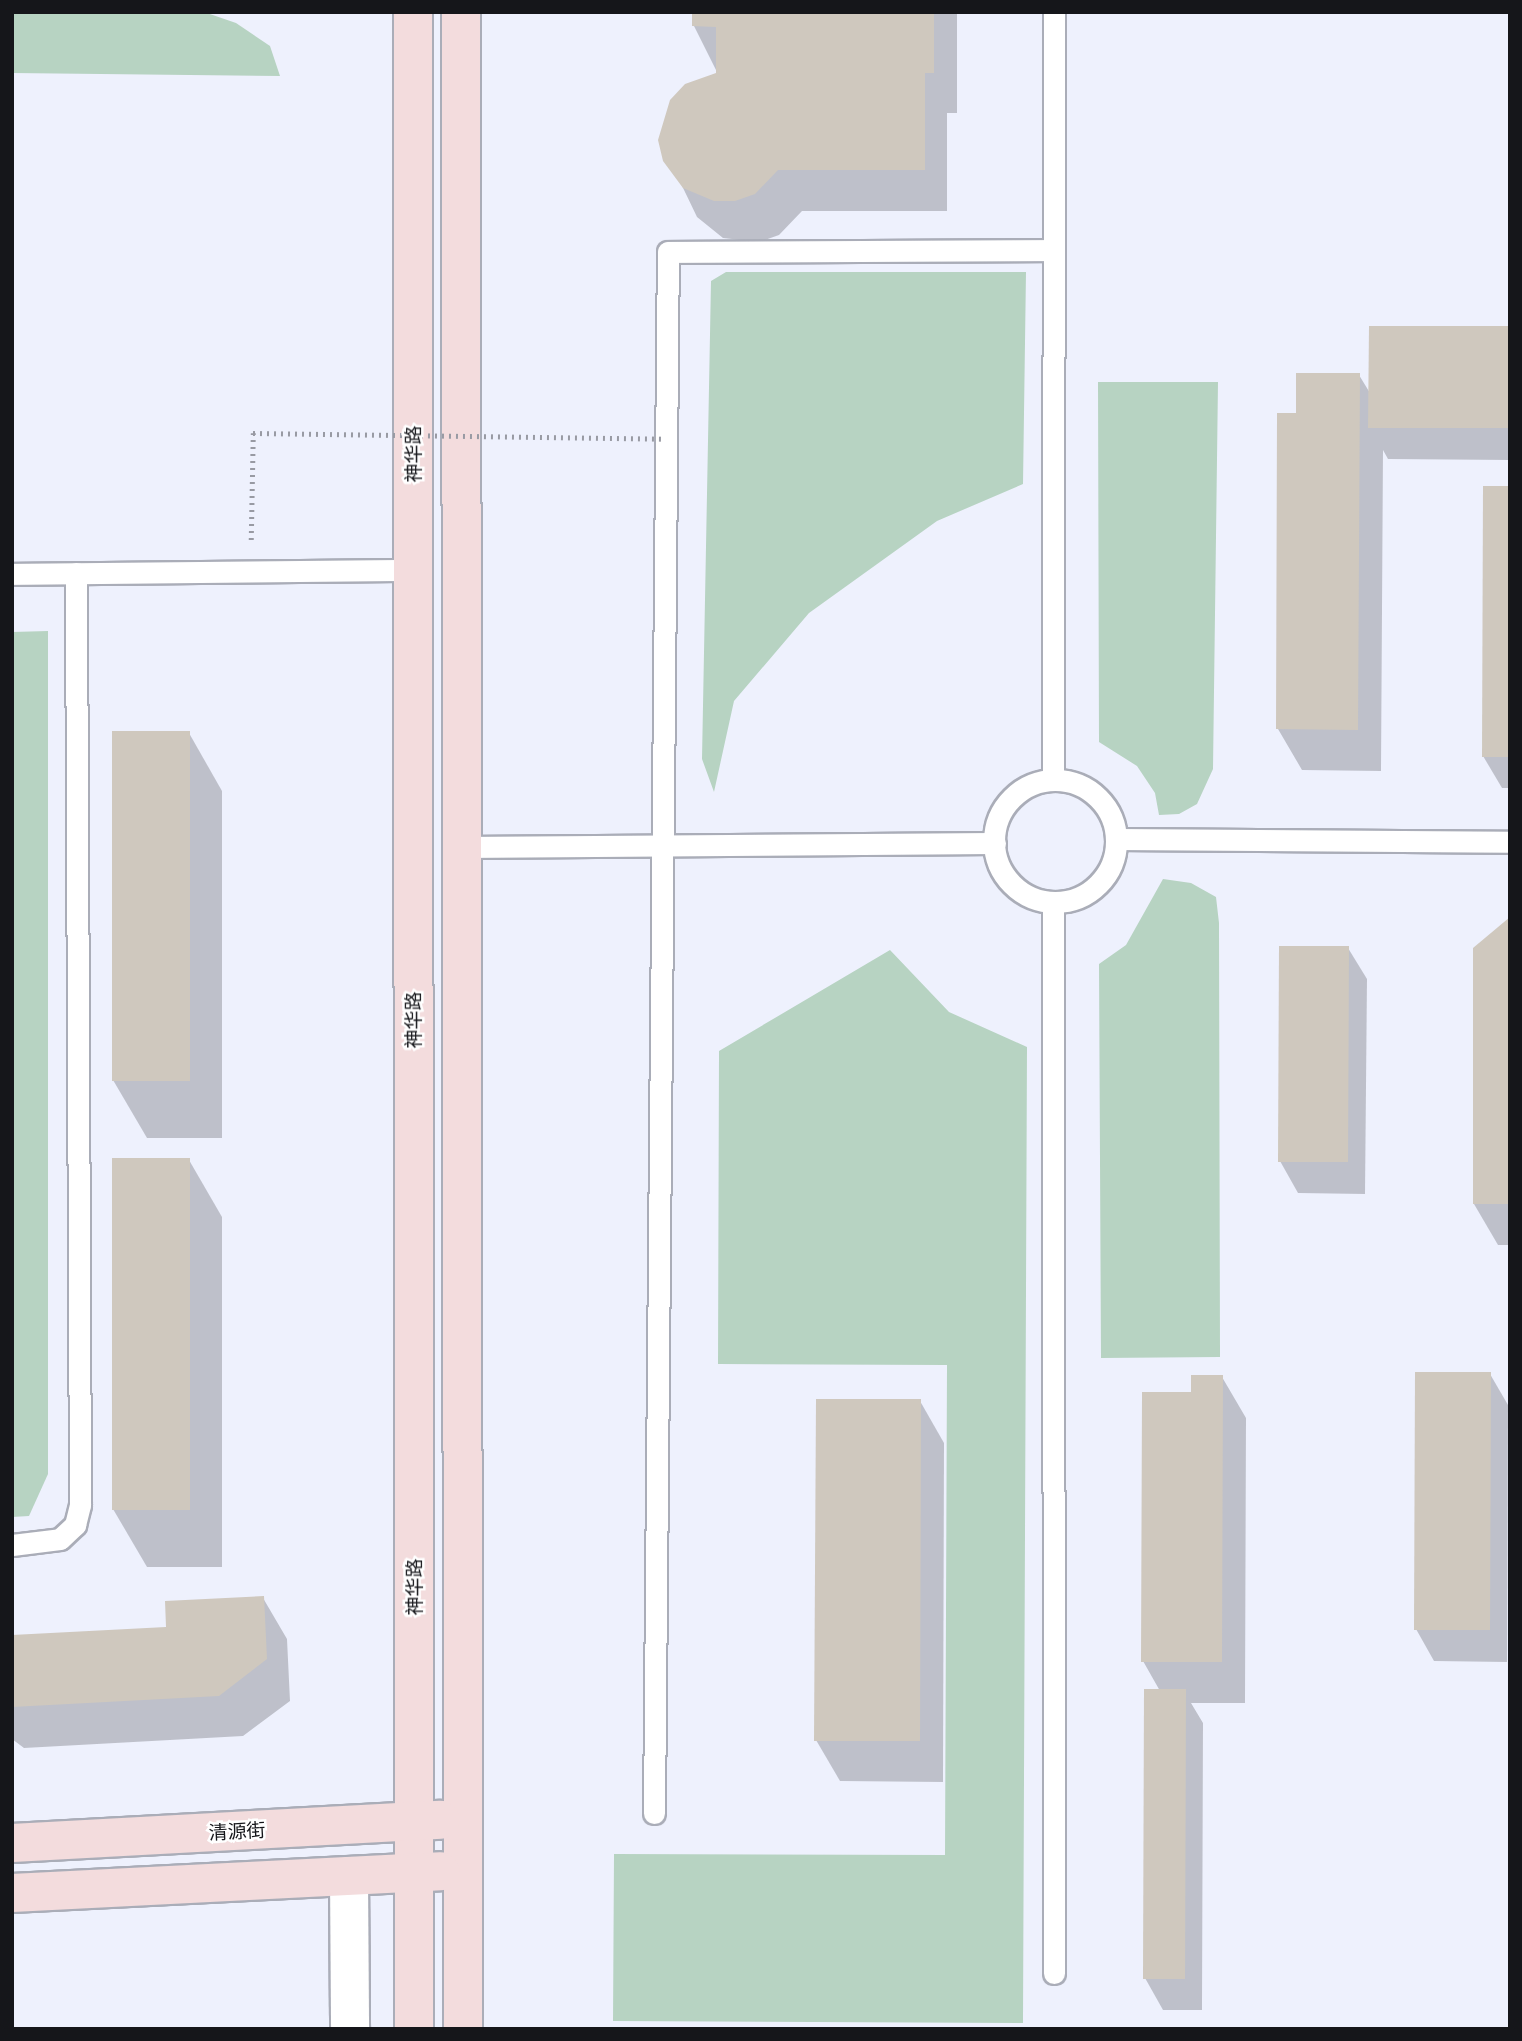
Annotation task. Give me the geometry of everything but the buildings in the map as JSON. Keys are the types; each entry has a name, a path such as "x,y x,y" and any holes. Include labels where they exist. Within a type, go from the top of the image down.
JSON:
{"main road":[{"name":"神华路","path":"412,12 414,2029"},
{"path":"461,12 463,2029"},
{"name":"清源街","path":"12,1843 463,1819"},
{"path":"12,1893 463,1870"}],"street":[{"path":"349,1876 350,2029"}],"lane":[{"path":"1053,780 1054,12"},
{"path":"654,1813 668,252 1054,250"},
{"path":"12,574 413,570"},
{"path":"12,1545 60,1539 75,1525 80,1505 76,573"},
{"path":"1053,780 1080,785 1103,802 1116,839 1105,877 1082,895 1053,902 1015,887 1002,871 995,843 1002,810 1015,794 1053,780"},
{"path":"1116,839 1510,842"},
{"path":"462,847 995,843"},
{"path":"1053,902 1054,1973"}],"path":[{"path":"251,571 253,433 666,439"}],"green space":[{"path":"12,12 204,12 236,23 270,46 280,76 12,73"},
{"path":"726,272 1026,272 1023,484 937,521 809,613 734,701 714,792 702,759 711,281"},
{"path":"1098,382 1218,382 1213,769 1197,804 1179,814 1159,815 1155,793 1137,766 1099,742"},
{"path":"48,631 48,1474 29,1516 12,1517 12,632"},
{"path":"1163,879 1191,883 1216,897 1219,923 1220,1357 1101,1358 1099,964 1126,945"},
{"path":"890,950 949,1012 1027,1047 1023,2023 613,2021 614,1854 945,1855 947,1365 718,1364 719,1051"}]}
